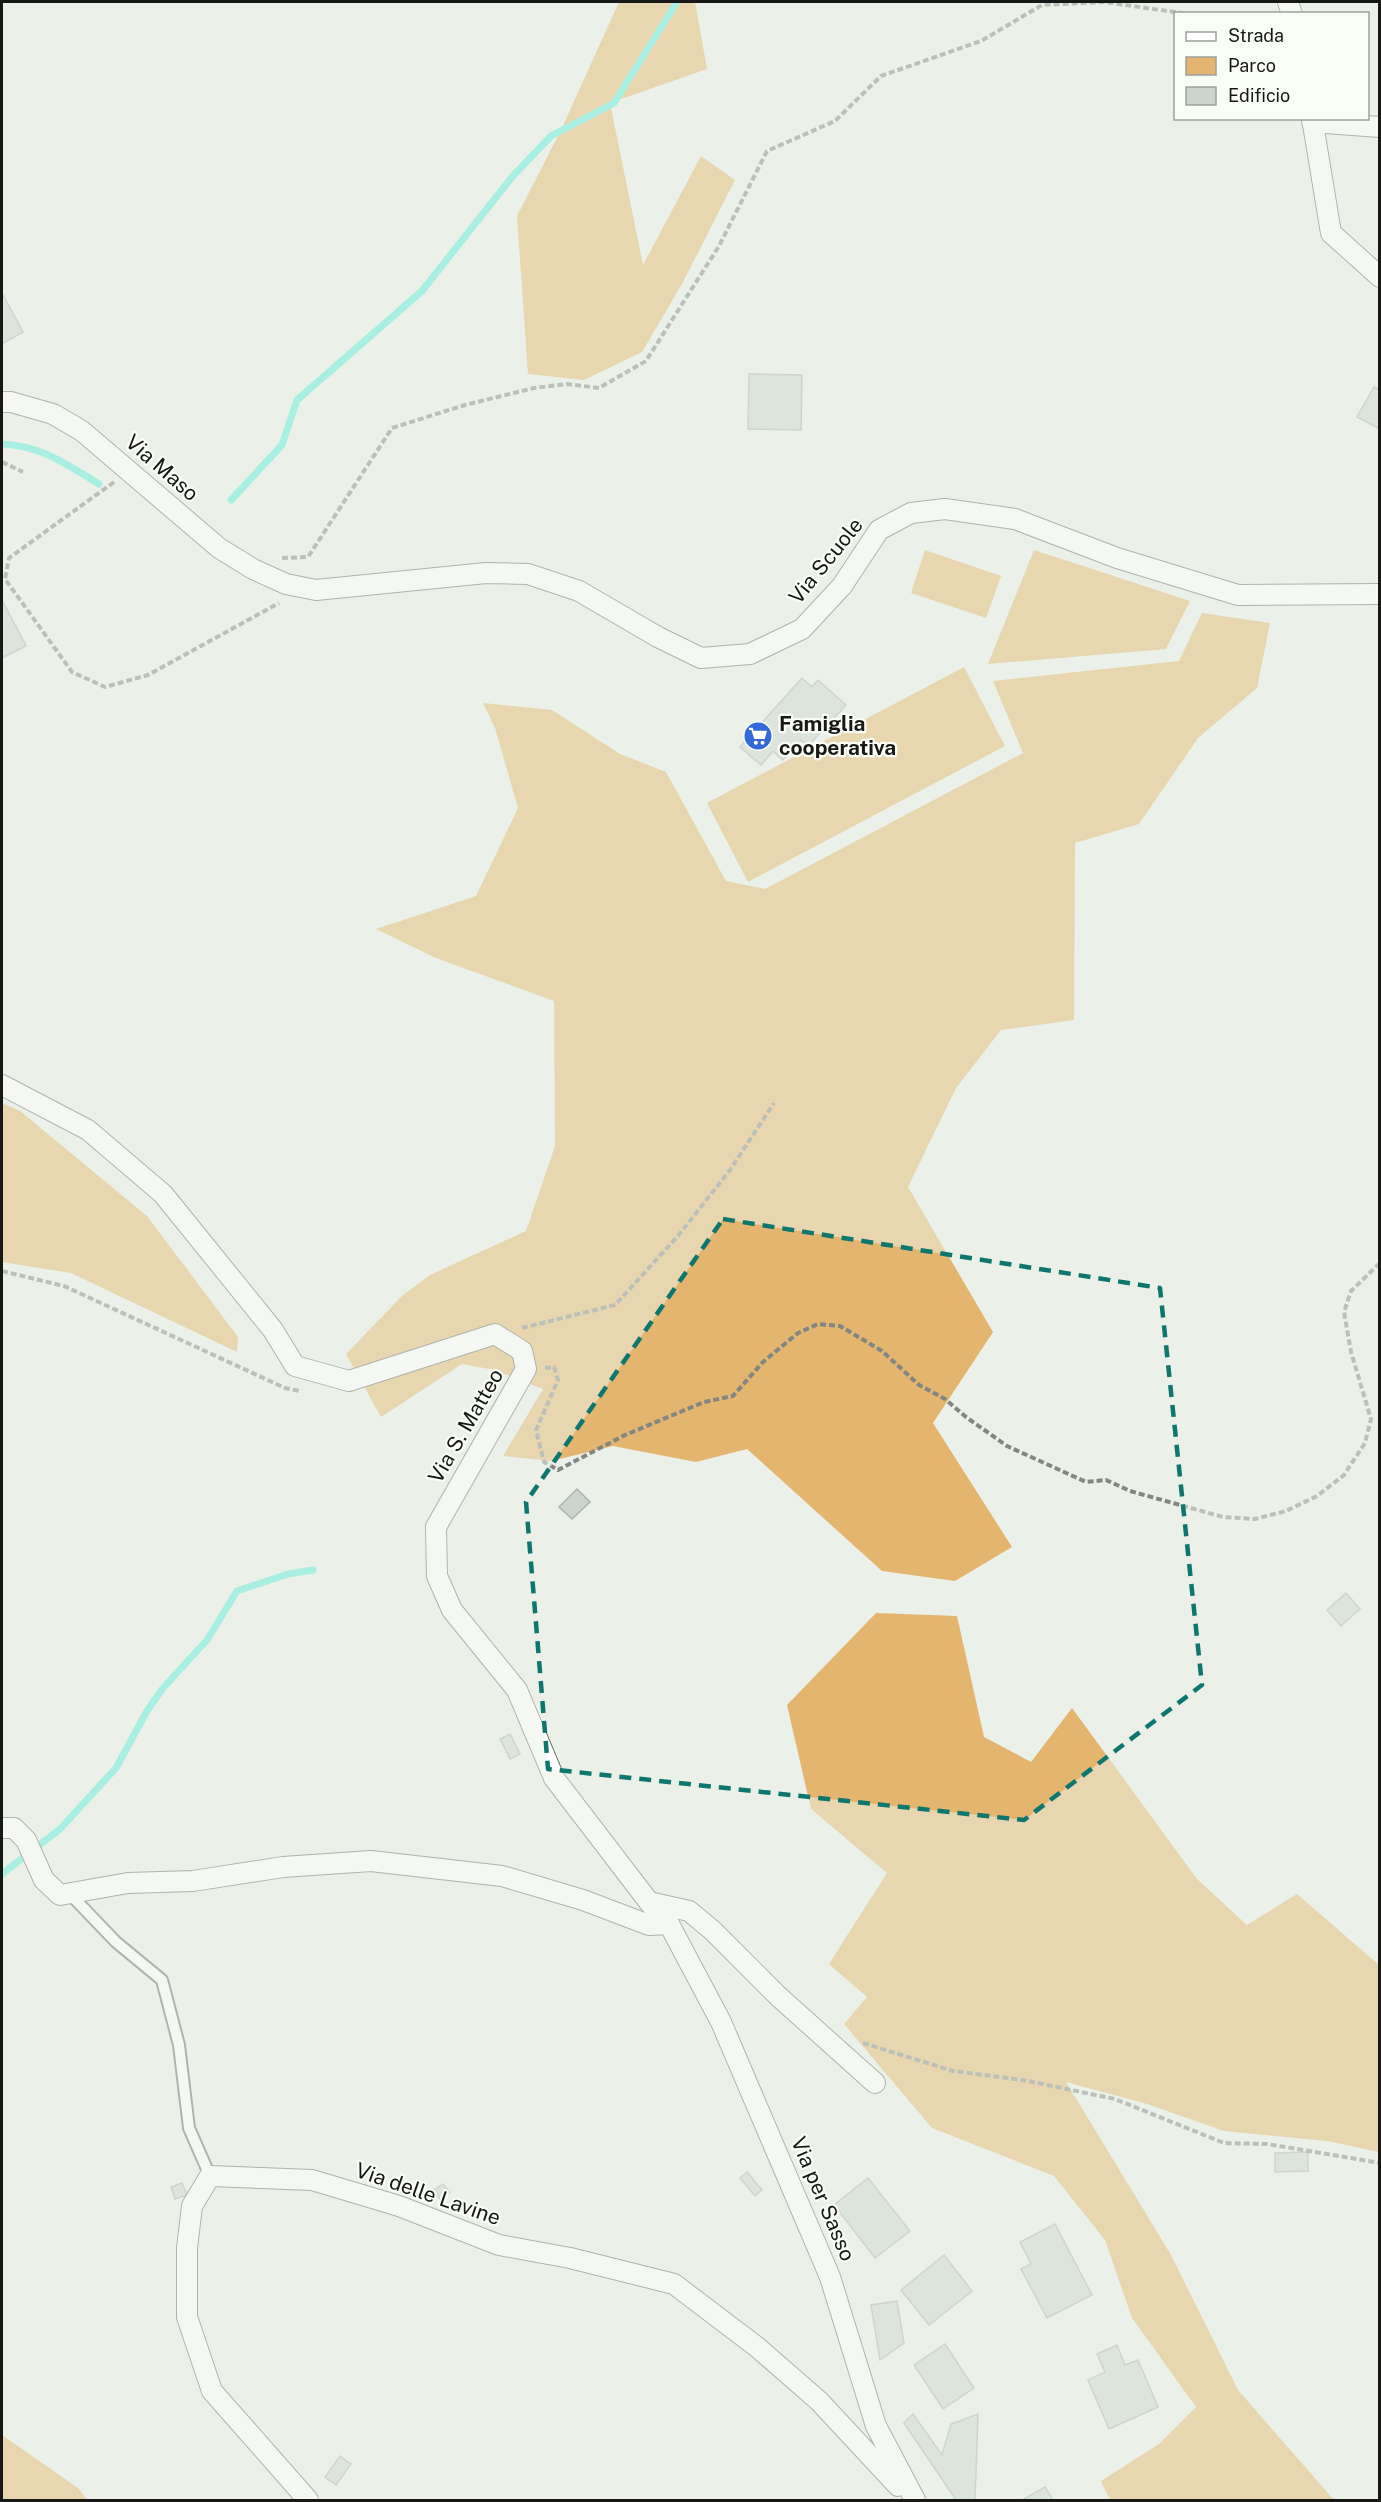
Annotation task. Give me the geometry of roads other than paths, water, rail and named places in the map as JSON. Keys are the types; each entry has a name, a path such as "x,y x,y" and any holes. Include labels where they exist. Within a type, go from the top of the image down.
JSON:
{"street":[{"path":"1380,127 1312,120 1331,233 1380,277"},
{"name":"Via Maso","path":"2,402 11,402 53,414 82,430 219,548 253,569 293,585"},
{"name":"Via Scuole","path":"293,585 316,590 486,573 528,574 579,591 658,637 701,658 750,654 802,629 842,586 879,530 911,513 945,509 1015,519 1117,558 1238,595 1380,594"},
{"name":"Via S. Matteo","path":"2,1085 88,1130 163,1194 273,1330 295,1366 349,1381 495,1334 522,1351 526,1369 436,1527 437,1576 452,1610 517,1690 554,1778 649,1902 669,1924"},
{"path":"2,1828 14,1827 26,1840 44,1880 60,1895 128,1883 193,1881 283,1867 371,1861 502,1876 583,1900 649,1925 669,1924"},
{"path":"649,1902 689,1911 730,1945 778,1996 874,2083"},
{"name":"Via per Sasso","path":"669,1924 721,2022 830,2277 876,2426 913,2500"},
{"path":"210,2176 192,2206 187,2248 187,2317 212,2391 308,2500"},
{"name":"Via delle Lavine","path":"210,2176 312,2180 399,2206 499,2245 570,2258 674,2284 757,2347 819,2401 913,2500"}],"lane":[{"path":"69,1893 116,1942 162,1980 179,2045 189,2128 210,2176"}],"waterway":[{"path":"231,500 282,445 297,400 422,291 512,177 551,136 614,103 677,2"},
{"path":"2,444 42,452 99,484"},
{"path":"2,1874 60,1829 116,1768 147,1711 163,1688 207,1640 237,1591 288,1574 313,1570"}],"place":[{"name":"Famiglia cooperativa","path":"758,736"}]}
